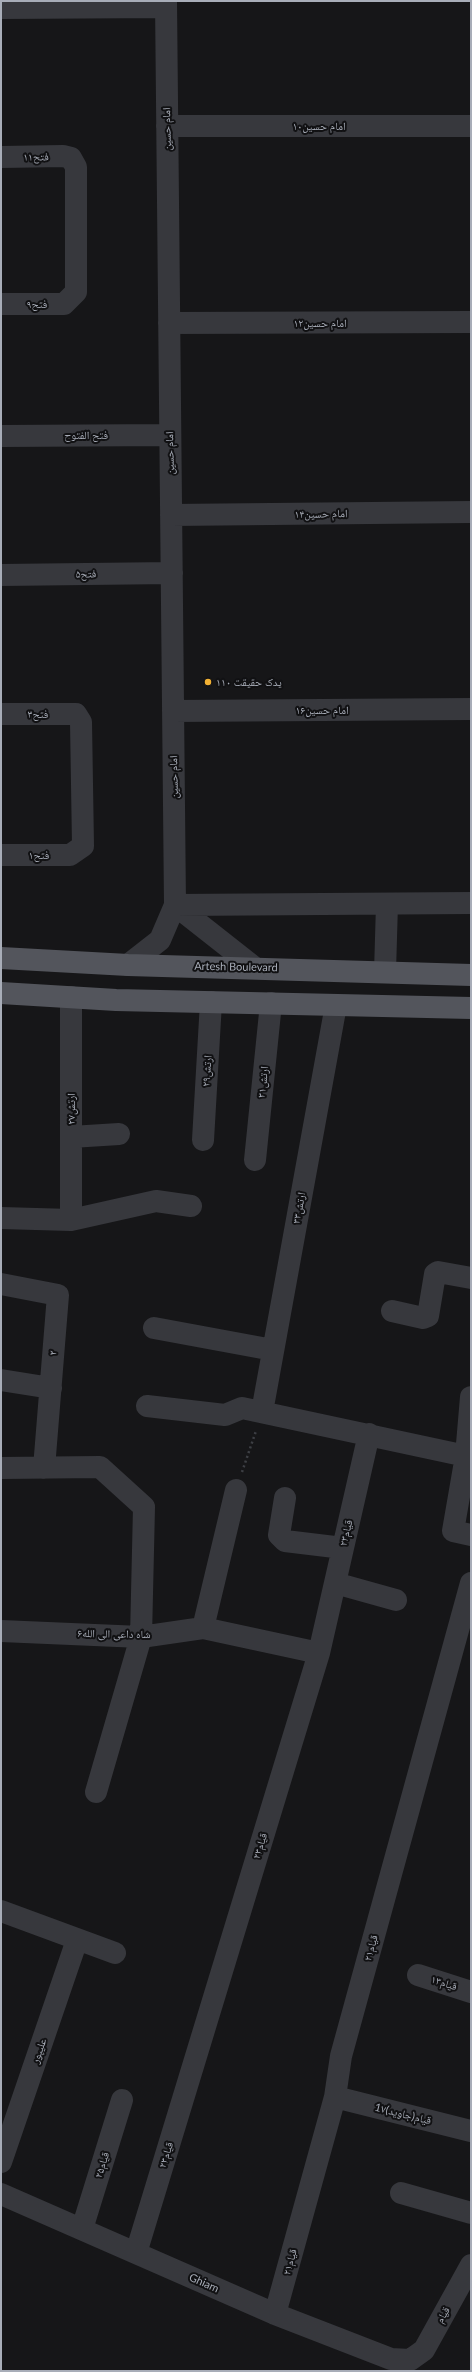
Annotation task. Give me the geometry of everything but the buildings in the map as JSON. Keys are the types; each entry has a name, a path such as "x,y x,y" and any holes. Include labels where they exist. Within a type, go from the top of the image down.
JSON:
{"main road":[{"name":"Artesh Boulevard","path":"1,958 128,965 471,974"},
{"path":"1,994 211,1002 471,1008"}],"street":[{"path":"1,8 166,4"},
{"name":"امام حسین","path":"166,4 175,905"},
{"name":"امام حسین۱۰","path":"167,126 471,126"},
{"name":"۱۱فتح","path":"1,157 63,156 71,158 76,167 76,292 72,299"},
{"name":"۹فتح","path":"1,304 64,304 72,299"},
{"name":"امام حسین۱۲","path":"169,323 471,322"},
{"name":"فتح الفتوح","path":"1,436 170,435"},
{"name":"امام حسین۱۴","path":"171,515 471,512"},
{"name":"۵فتح","path":"1,575 172,573"},
{"name":"امام حسین۱۶","path":"173,711 471,709"},
{"name":"۳فتح","path":"1,714 76,714 81,722 83,846 77,851"},
{"name":"۱فتح","path":"1,855 70,854 77,851"},
{"path":"175,905 471,903"},
{"path":"385,972 386,904"},
{"path":"128,965 160,940 175,905"},
{"path":"175,905 255,968"},
{"name":"ارتش۲۷","path":"71,997 71,1220"},
{"name":"ارتش۲۹","path":"203,1140 211,1002"},
{"name":"ارتش۳۱","path":"255,1160 271,1003"},
{"name":"ارتش۳۳","path":"262,1412 336,1005"},
{"path":"71,1137 119,1134"},
{"path":"1,1218 71,1220 156,1201 191,1206"},
{"path":"392,1311 423,1318 428,1316 435,1274 438,1272 471,1278"},
{"name":"۲","path":"1,1284 58,1295 44,1468"},
{"path":"154,1328 273,1350"},
{"path":"1,1380 51,1388"},
{"path":"471,1397 466,1456 453,1531 471,1535"},
{"path":"147,1406 224,1415 242,1408 466,1456"},
{"name":"قیام۲۳","path":"136,2253 319,1653 369,1434"},
{"path":"1,1468 100,1467 144,1507 141,1637 96,1792"},
{"path":"203,1628 236,1490"},
{"path":"285,1498 279,1528 279,1535 285,1541 343,1548"},
{"name":"قیام۲۱","path":"276,2314 335,2097 341,2056 465,1626 471,1583"},
{"path":"335,1584 396,1600"},
{"name":"شاه داعی الی الله۶","path":"1,1631 141,1637 203,1628 319,1653"},
{"path":"1,1911 115,1953"},
{"name":"علیپور","path":"1,2162 78,1940"},
{"name":"قیام۱۳","path":"418,1975 471,1992"},
{"name":"قیام(جاوید)1۷","path":"335,2097 471,2131"},
{"name":"قیام۲۵","path":"82,2229 122,2100"},
{"path":"400,2193 471,2213"},
{"name":"Ghiam","path":"1,2194 276,2314 391,2359 410,2360 424,2350 470,2269"}],"path":[{"path":"236,1490 262,1412"}],"place":[{"name":"یدک حقیقت ۱۱۰","path":"208,682"}]}
